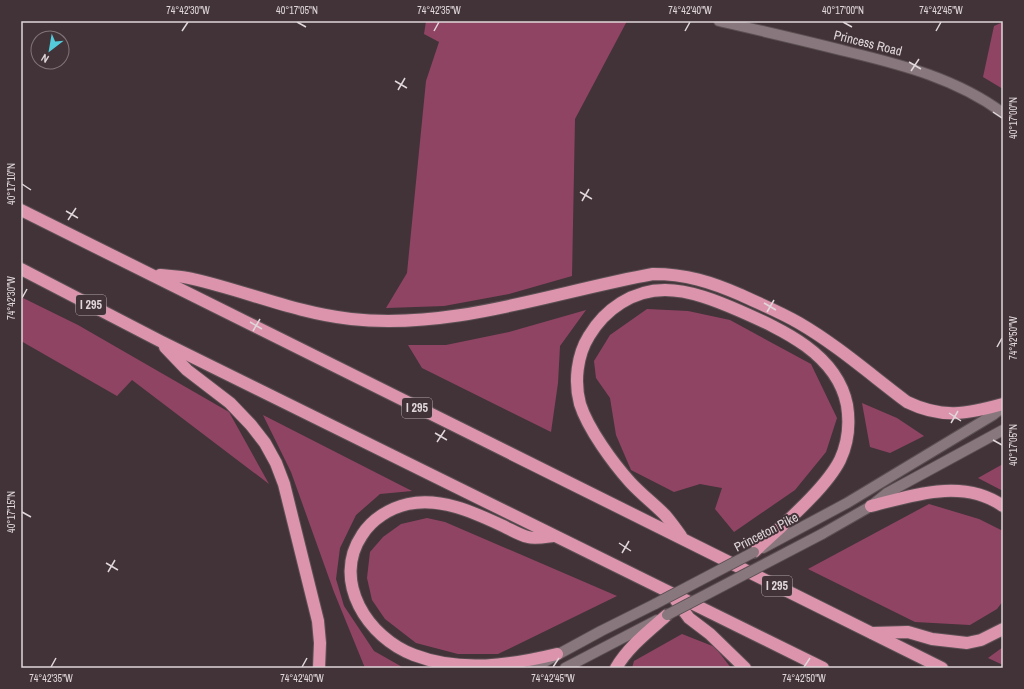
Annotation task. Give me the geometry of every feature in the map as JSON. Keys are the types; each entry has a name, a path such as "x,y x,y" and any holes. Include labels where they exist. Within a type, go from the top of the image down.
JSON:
{"highway":[{"name":"I 295","path":"21,210 561,480 683,538 942,668"},
{"name":"I 295","path":"21,269 160,341 555,536 668,590 823,668"},
{"path":"152,275 192,278 293,308 322,314 382,321 449,317 653,274 691,276 725,288 772,308 798,322 825,339 906,402 917,407 933,412 966,414 1003,406"},
{"path":"683,538 665,515 630,482 594,433 585,418 577,388 577,372 581,355 595,327 617,305 632,297 647,292 674,290 721,303 761,320 817,354 831,368 839,381 847,408 848,429 845,446 832,473 802,506 754,552"},
{"path":"160,341 187,370 211,387 235,409 265,443 276,463 284,484 318,621 320,643 319,668"},
{"path":"871,506 947,490 964,490 980,494 1003,506"},
{"path":"555,536 529,537 496,522 443,504 422,502 407,504 390,510 377,518 366,528 355,548 350,570 355,597 371,625 388,640 415,656 435,661 480,666 506,665 557,654"},
{"path":"668,590 690,618 710,634 745,668"},
{"path":"618,664 667,615"},
{"path":"871,633 908,632 932,639 967,643 981,640 1003,629"}],"main road":[{"name":"Princess Road","path":"719,21 818,44 922,72 974,95 1003,114"},
{"name":"Princeton Pike","path":"533,668 601,630 814,521 986,419 1003,406"},
{"path":"565,668 822,534 871,506 887,493 1003,430"}],"shaded area":[{"path":"426,21 627,21 575,119 572,276 509,294 444,306 386,308 407,273 426,81 439,42 424,34"},
{"path":"1003,22 1003,89 983,77 994,26"},
{"path":"21,297 78,325 229,412 269,484 132,380 117,396 21,341"},
{"path":"647,309 688,311 730,320 811,364 837,418 826,452 795,490 734,532 715,509 722,488 700,484 674,492 631,470 616,435 610,398 596,378 594,361 610,335"},
{"path":"586,310 560,346 558,383 551,432 422,368 408,345 446,345 509,332"},
{"path":"862,403 897,418 924,436 890,453 870,447"},
{"path":"263,415 412,491 380,494 356,515 340,548 336,579 344,606 374,651 404,668 365,668 334,592 291,472"},
{"path":"1003,464 1003,491 978,478"},
{"path":"929,504 979,519 1003,531 1003,601 997,609 970,625 915,622 808,569"},
{"path":"427,518 445,522 617,596 498,654 458,654 416,643 385,619 372,600 367,578 370,552 383,537 401,524"},
{"path":"682,634 715,647 731,668 632,668 634,661"},
{"path":"1003,647 1003,665 988,658"}]}
